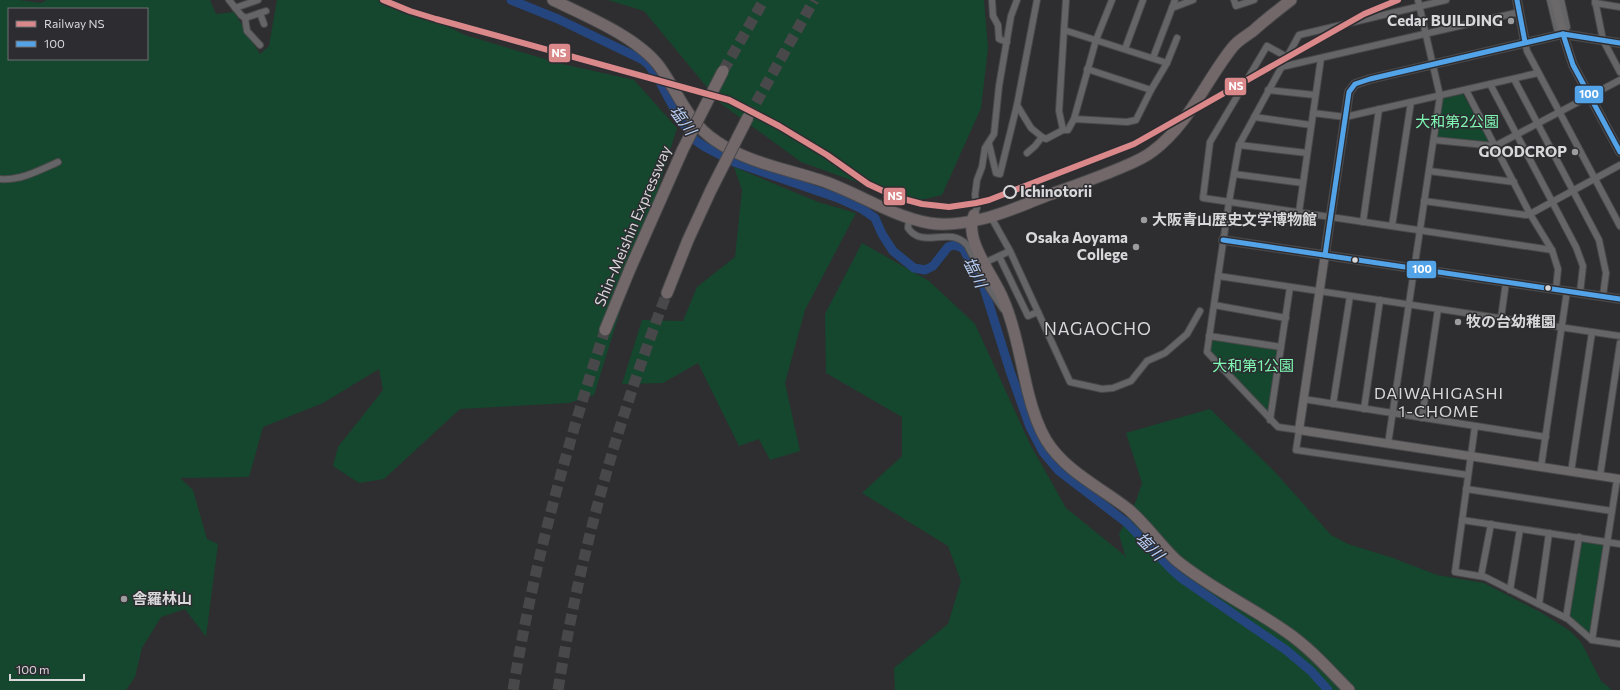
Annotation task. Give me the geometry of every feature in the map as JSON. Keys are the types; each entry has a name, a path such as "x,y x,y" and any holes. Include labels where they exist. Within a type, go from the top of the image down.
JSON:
{"highway":[{"path":"553,0 627,38 646,52 659,66 685,109 704,134 724,147 749,158 836,185 874,204 909,218 932,223 959,224 1143,152 1162,137 1177,122 1217,57 1234,37 1282,0"},
{"path":"563,0 618,27 646,45 663,62 689,107 704,124 721,139 739,148 856,186 887,203 908,212 931,217 973,218 991,217 1103,175 1133,163 1152,153 1173,134 1185,120 1215,71 1234,46 1291,0"},
{"name":"Shin-Meishin Expressway","path":"605,330 676,163 723,71"},
{"path":"667,293 688,240 711,190 748,117"},
{"path":"973,218 973,239 1003,299 1036,420 1046,440 1064,462 1086,481 1118,501 1135,515 1159,543 1182,564 1213,588 1287,632 1311,650 1349,690"}],"street":[{"path":"229,0 245,18 248,31 260,45"},
{"path":"235,8 258,0"},
{"path":"992,0 993,16 998,25 999,39 1007,42"},
{"path":"973,218 977,208 975,195 977,180 982,167 985,148 989,144 994,134 999,86 1011,16 1017,0"},
{"path":"989,144 996,173 1000,174 1017,105 1036,0"},
{"path":"1063,130 1059,111 1066,0"},
{"path":"1017,105 1031,128 1046,139 1063,130 1068,130 1074,119 1096,40 1112,0"},
{"path":"1125,49 1143,0"},
{"path":"1153,58 1175,0"},
{"path":"1172,8 1193,0"},
{"path":"1234,0 1236,6 1254,0"},
{"path":"1446,0 1419,3 1299,35 1239,145 1223,240 1207,352 1278,427 1619,479 1612,511 1592,640"},
{"path":"1517,0 1526,42 1526,51 1620,226"},
{"path":"1555,0 1563,34 1573,65 1620,152"},
{"path":"1620,7 1595,2 1603,40 1620,72"},
{"path":"1388,444 1440,96 1419,3"},
{"path":"245,18 263,12 264,24"},
{"path":"1282,67 1520,12"},
{"path":"1064,30 1167,63"},
{"path":"1468,476 1296,450 1349,92 1355,84 1370,79 1433,63 1563,34 1620,42"},
{"path":"1074,119 1127,122 1136,120 1167,63 1176,38"},
{"path":"1287,57 1267,46 1210,142 1203,198 1552,250"},
{"path":"1299,212 1321,58"},
{"path":"1087,69 1151,90"},
{"path":"1313,113 1346,117 1538,73"},
{"path":"1514,79 1599,240 1606,272 1603,296"},
{"path":"1434,140 1495,146 1589,95 1620,80"},
{"path":"1490,84 1576,247 1583,266 1580,293"},
{"path":"1268,90 1315,95"},
{"path":"1466,90 1530,214 1552,250 1558,269 1556,289"},
{"path":"1392,226 1411,102"},
{"path":"1363,222 1379,109"},
{"path":"1254,117 1311,126"},
{"path":"1027,153 1042,137"},
{"path":"1239,145 1307,153"},
{"path":"0,179 7,180 36,172 58,162"},
{"path":"1424,201 1526,215 1620,165"},
{"path":"1429,171 1514,182"},
{"path":"1234,174 1303,183"},
{"path":"991,217 1010,251 1070,382 1102,389 1113,388 1131,381 1147,361 1165,352 1187,334 1200,311"},
{"path":"909,218 908,228 916,235 924,238 955,236 962,239 974,257 989,288 1008,315"},
{"path":"1223,240 1620,299"},
{"path":"984,263 1010,251"},
{"path":"999,256 1028,316 1038,312"},
{"path":"1218,276 1620,336"},
{"path":"1501,318 1506,282"},
{"path":"1270,420 1290,287"},
{"path":"1541,467 1567,291"},
{"path":"1333,404 1350,296"},
{"path":"1364,409 1380,300"},
{"path":"1214,305 1286,318"},
{"path":"1422,418 1438,309"},
{"path":"1571,472 1592,332"},
{"path":"1209,336 1281,347"},
{"path":"1600,476 1620,343"},
{"path":"1303,399 1546,437"},
{"path":"1475,426 1455,572 1482,576 1539,604 1566,618 1592,640 1620,644"},
{"path":"1466,489 1612,511"},
{"path":"1462,520 1620,544"},
{"path":"1482,576 1490,524"},
{"path":"1510,590 1520,529"},
{"path":"1539,604 1549,533"},
{"path":"1566,618 1579,537"}],"green space":[{"path":"0,0 19,0 41,3 47,0 210,0 216,14 234,12 260,54 269,46 277,0 393,0 465,35 558,63 634,80 677,128 594,395 569,403 460,409 384,479 359,483 333,466 338,447 383,390 379,369 323,403 263,427 249,477 180,478 193,490 207,539 218,544 206,637 185,609 161,617 142,648 135,677 126,690 0,690"},
{"path":"608,0 984,0 988,48 981,108 942,195 912,202 801,162 720,103 644,11"},
{"name":"大和第2公園","path":"1463,94 1490,143 1438,138 1437,135 1442,99"},
{"path":"734,167 818,202 856,213 805,310 785,383 800,451 770,460 759,439 739,446 698,363 663,383 622,384 642,320 683,321 697,287 735,257 742,190"},
{"path":"862,243 929,281 975,324 1030,444 1066,508 1124,555 1126,559 1119,534 1136,501 1142,483 1126,433 1210,409 1274,471 1331,535 1348,544 1393,558 1437,575 1484,583 1542,613 1570,631 1581,642 1601,681 1612,690 895,690 894,668 948,624 961,581 948,546 862,493 902,456 902,417 826,373 825,314"},
{"name":"大和第1公園","path":"1210,338 1278,348 1268,412 1265,412 1208,351"},
{"path":"1580,542 1604,545 1589,634 1568,615"}],"waterway":[{"name":"塩川","path":"511,0 558,19 643,60 649,65 679,118 695,140 734,162 838,198 862,209 875,218 882,234 893,251 914,268 925,270 933,266 948,247 954,245 963,248 984,288 1010,371 1030,427 1043,452 1059,471 1127,523 1181,578 1286,650 1311,671 1328,690"}],"tunnel":[{"path":"723,71 764,0"},
{"path":"748,117 814,0"},
{"path":"558,690 577,588 602,488 632,390 667,293"},
{"path":"513,690 530,598 552,508 577,419 605,330"}],"rail line":[{"name":"NS","path":"383,0 410,11 436,19 729,100 779,126 827,155 868,184 896,197 922,204 949,207 989,200 1134,144 1364,14 1398,0"}],"transit line":[{"name":"100","path":"1517,0 1525,42"},
{"name":"100","path":"1563,34 1573,65 1620,152"},
{"name":"100","path":"1325,255 1349,92 1355,84 1370,79 1563,34 1620,43"},
{"name":"100","path":"1223,240 1620,299"}],"place":[{"name":"Cedar BUILDING","path":"1511,21"},
{"name":"GOODCROP","path":"1575,152"},
{"name":"Ichinotorii","path":"1010,192"},
{"name":"大阪青山歴史文学博物館","path":"1144,220"},
{"name":"Osaka Aoyama College","path":"1136,247"},
{"name":"牧の台幼稚園","path":"1458,322"},
{"name":"舎羅林山","path":"124,599"}],"district":[{"name":"NAGAOCHO","path":"1098,329"},
{"name":"DAIWAHIGASHI 1-CHOME","path":"1439,402"}]}
